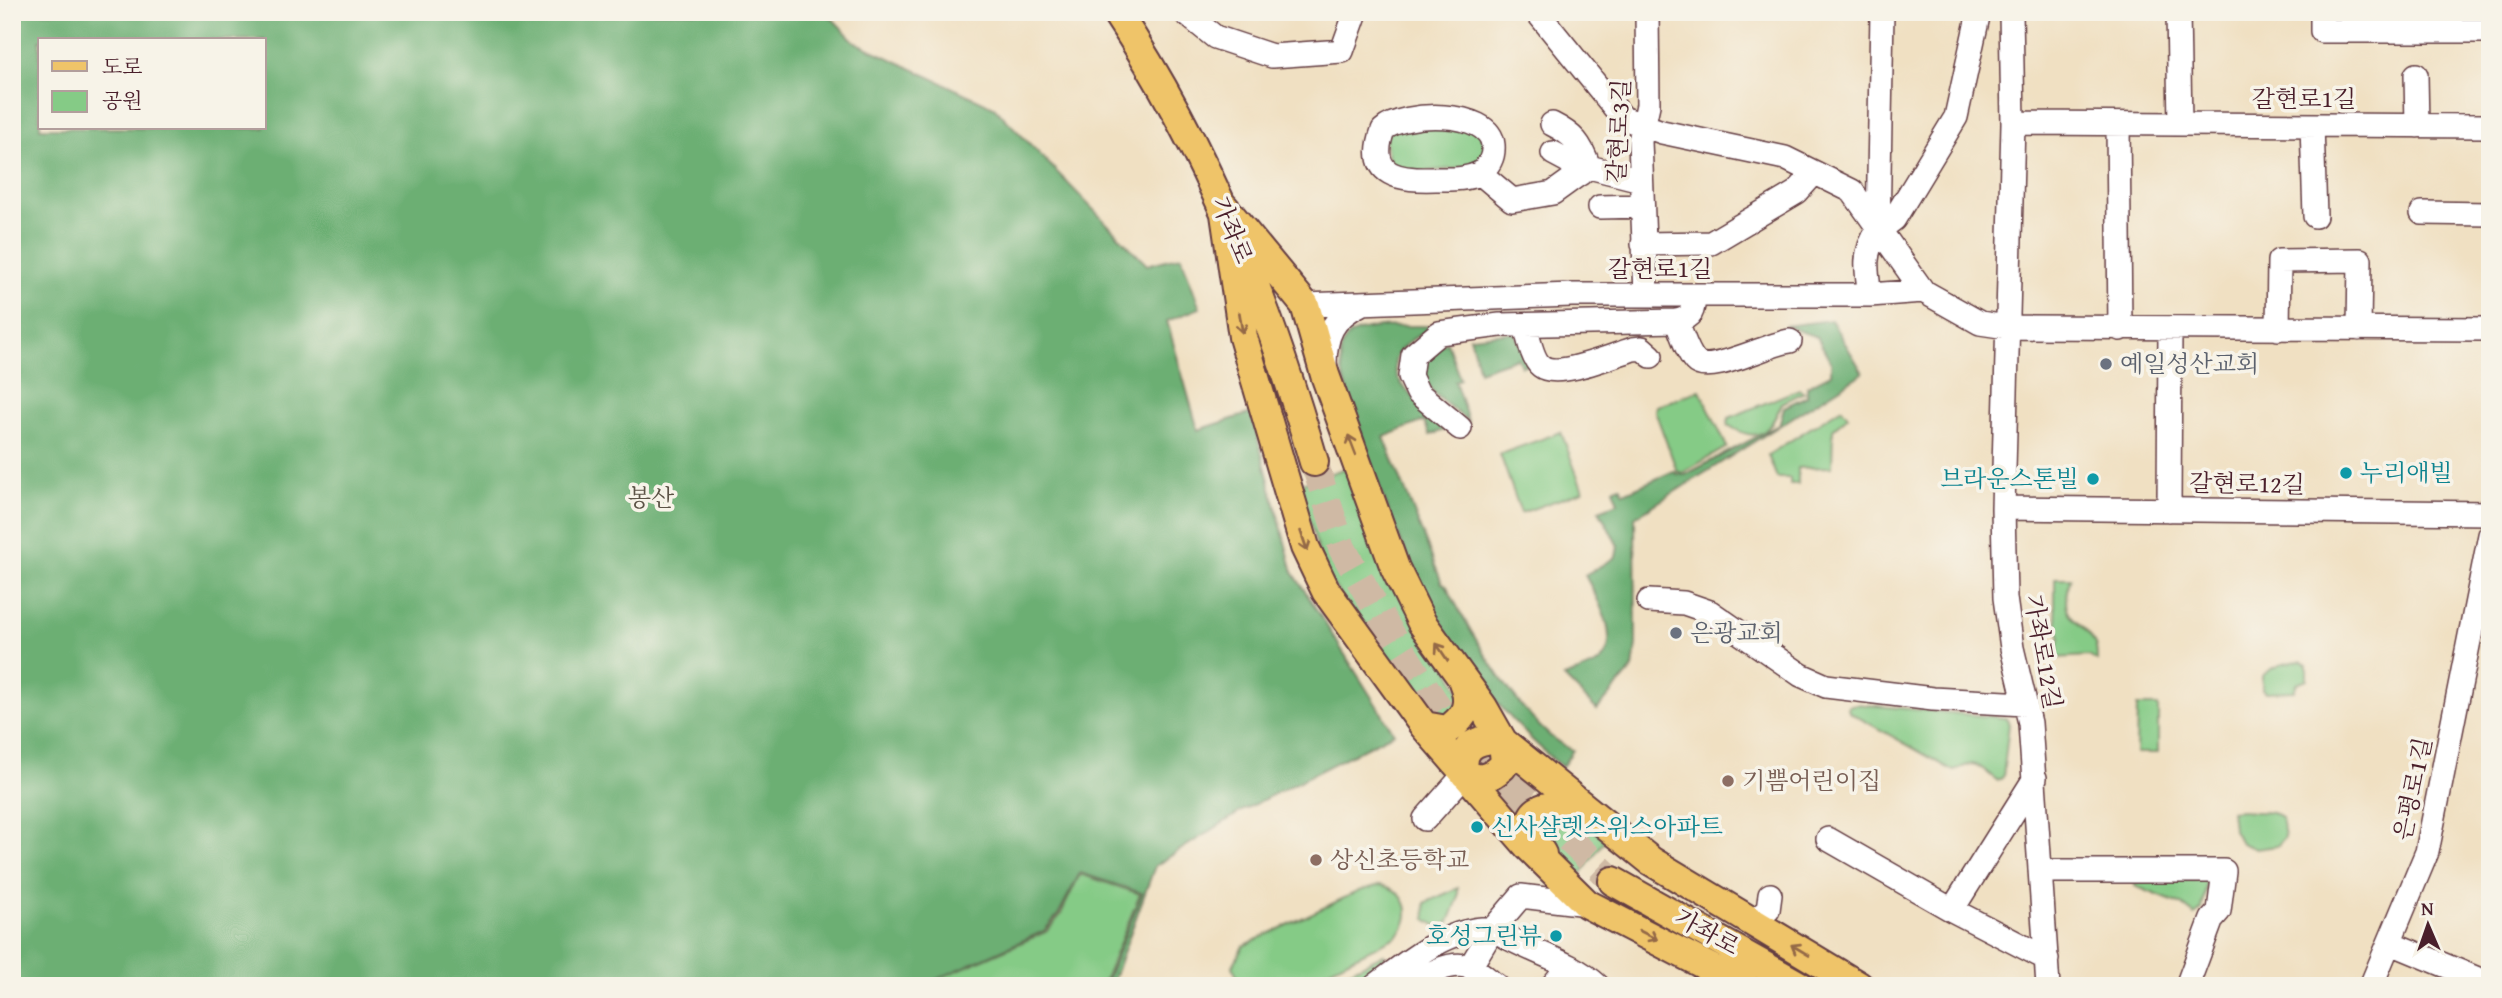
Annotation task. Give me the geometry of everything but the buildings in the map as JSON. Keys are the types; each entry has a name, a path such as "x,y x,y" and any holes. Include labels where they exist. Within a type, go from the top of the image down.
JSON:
{"main road":[{"name":"가좌로","path":"1116,12 1154,69 1184,122 1224,207 1290,379 1314,462"},
{"path":"1224,207 1305,305 1325,374 1395,568 1422,623 1483,707 1503,742 1651,861 1859,986"},
{"path":"1224,207 1243,337 1305,547 1326,591 1424,726 1465,774 1587,904 1745,986"},
{"path":"1424,726 1447,730 1461,720 1467,709 1468,695 1463,682"},
{"path":"1465,774 1474,779 1493,775 1505,763 1503,742"},
{"path":"1552,869 1530,833 1531,821 1537,813 1545,806 1555,804 1583,811 1604,822"},
{"name":"가좌로","path":"1613,881 1800,986"}],"street":[{"path":"1184,12 1215,37 1272,56 1342,51 1356,12"},
{"name":"갈현로3길","path":"1537,12 1578,59 1623,118 1785,158 1852,191 1923,291"},
{"name":"갈현로3길","path":"1646,294 1640,141 1648,105 1647,12"},
{"path":"1878,231 1882,12"},
{"path":"1870,295 1866,271 1868,245 1878,231 1894,219 1956,117 1979,12"},
{"path":"2007,327 2013,123 2011,12"},
{"path":"2178,12 2180,124"},
{"path":"2322,12 2322,31 2490,31"},
{"path":"2416,75 2417,126"},
{"path":"1467,118 1489,132 1493,142 1489,166 1480,173 1469,178 1403,180 1382,166 1380,155 1383,130 1402,120 1467,118"},
{"name":"갈현로1길","path":"2013,123 2490,126"},
{"path":"1552,124 1574,136 1583,149 1584,170"},
{"path":"2118,124 2120,329"},
{"path":"2312,125 2315,216"},
{"path":"1553,153 1584,170 1641,180"},
{"path":"1480,173 1512,200 1553,194 1584,170"},
{"path":"1643,244 1711,243 1797,191 1815,173"},
{"path":"1600,207 1642,206"},
{"path":"2422,213 2490,214"},
{"path":"2278,329 2279,261 2360,260 2358,329"},
{"path":"1923,291 1980,323 2007,327 2490,329"},
{"name":"갈현로1길","path":"1305,305 1646,294 1870,295 1923,291"},
{"path":"1460,428 1418,393 1410,376 1413,355 1439,333 1525,325 1676,321 1688,318 1693,312 1695,295"},
{"path":"1325,374 1328,331 1345,312 1364,303"},
{"path":"1676,321 1694,360 1707,366 1790,341"},
{"path":"1525,325 1536,360 1540,366 1553,371 1633,349 1642,348 1651,356"},
{"name":"가좌로12길","path":"2007,327 2003,508 2005,598 2012,648 2025,704 2035,778 2048,986"},
{"path":"2169,510 2170,329"},
{"name":"갈현로12길","path":"2003,508 2490,513"},
{"name":"은평로1길","path":"2391,943 2427,852 2490,535"},
{"path":"1649,601 1684,603 1710,612 1801,675 1826,686 1924,698 2025,704"},
{"path":"1425,818 1465,774"},
{"path":"1952,910 2035,778"},
{"path":"1828,839 1952,910 2047,959"},
{"path":"2042,871 2224,871 2219,911 2212,919 2187,986"},
{"path":"1748,919 1757,918 1768,910 1770,895"},
{"path":"1411,986 1423,977 1464,966 1521,896 1587,904"},
{"path":"1375,986 1412,958 1472,928 1493,929 1517,946 1568,967 1598,986"},
{"path":"2371,986 2391,943 2490,984"},
{"path":"1464,966 1497,986"},
{"path":"1552,986 1568,967"}],"green space":[{"name":"봉산","path":"12,12 826,12 855,42 994,107 1147,265 1181,256 1200,308 1167,321 1198,430 1251,413 1293,572 1394,733 1245,809 1155,866 1111,986 1104,986 1142,893 1080,873 1058,915 1044,931 922,986 12,986"},
{"path":"1480,124 1489,166 1392,174 1383,130"},
{"path":"1831,320 1863,373 1635,517 1636,645 1633,668 1597,710 1564,677 1595,665 1604,657 1608,646 1606,621 1585,575 1616,557 1618,546 1599,510 1618,503 1613,489 1620,486 1624,493 1674,471 1685,475 1779,425 1784,407 1807,396 1807,386 1831,374 1831,362 1817,337 1785,326"},
{"path":"1437,326 1413,339 1399,352 1395,364 1398,377 1406,390 1451,428 1430,435 1424,421 1384,437 1442,583 1446,585 1500,678 1518,702 1555,740 1573,750 1562,767 1523,731 1488,692 1459,652 1434,610 1411,566 1392,520 1347,392 1341,357 1345,340 1352,334 1374,328"},
{"path":"1514,332 1529,364 1521,366 1517,358 1479,371 1470,337"},
{"path":"1447,342 1460,379 1455,381 1468,421 1434,393 1421,372 1422,361 1430,351"},
{"path":"1799,389 1804,392 1782,403 1773,421 1762,432 1756,435 1748,434 1728,425 1729,418"},
{"path":"1700,390 1727,447 1682,473 1677,471 1655,411 1656,406"},
{"path":"1842,408 1848,416 1833,429 1832,467 1798,468 1798,484 1790,484 1790,478 1777,478 1768,455"},
{"path":"1561,432 1583,491 1521,513 1500,454"},
{"path":"1349,467 1463,698 1453,716 1433,719 1325,574 1299,484"},
{"path":"2055,578 2071,578 2066,603 2068,612 2096,646 2097,661 2089,656 2056,658 2060,636 2055,607"},
{"path":"2301,661 2307,665 2307,679 2297,683 2294,691 2265,692 2262,689 2262,676 2266,673 2280,665"},
{"path":"1856,704 2006,718 2009,724 2003,777 1998,781 1973,764 1954,771 1849,712 1848,706"},
{"path":"2137,706 2158,706 2158,753 2136,753"},
{"path":"2231,811 2267,812 2282,818 2285,837 2277,846 2256,849 2241,843 2233,828"},
{"path":"1547,815 1579,822 1606,838 1575,883 1549,858 1540,824"},
{"path":"1079,876 1140,894 1102,986 938,986 935,980 1046,932 1060,916"},
{"path":"2207,880 2202,909 2195,915 2182,905 2135,886 2135,881"},
{"path":"1380,885 1397,892 1406,905 1406,921 1396,937 1295,986 1240,986 1233,966 1243,946 1359,891"},
{"path":"1458,888 1458,899 1449,922 1439,927 1426,919 1425,903"},
{"path":"1384,954 1385,961 1353,986 1319,986"}],"tunnel":[{"path":"1314,462 1342,548 1386,626 1442,714 1465,741 1613,881"}],"place":[{"name":"예일성산교회","path":"2106,364"},
{"name":"누리애빌","path":"2346,473"},
{"name":"브라운스톤빌","path":"2093,479"},
{"name":"은광교회","path":"1676,633"},
{"name":"기쁨어린이집","path":"1728,781"},
{"name":"신사샬렛스위스아파트","path":"1477,827"},
{"name":"상신초등학교","path":"1316,860"},
{"name":"호성그린뷰","path":"1556,936"}]}
